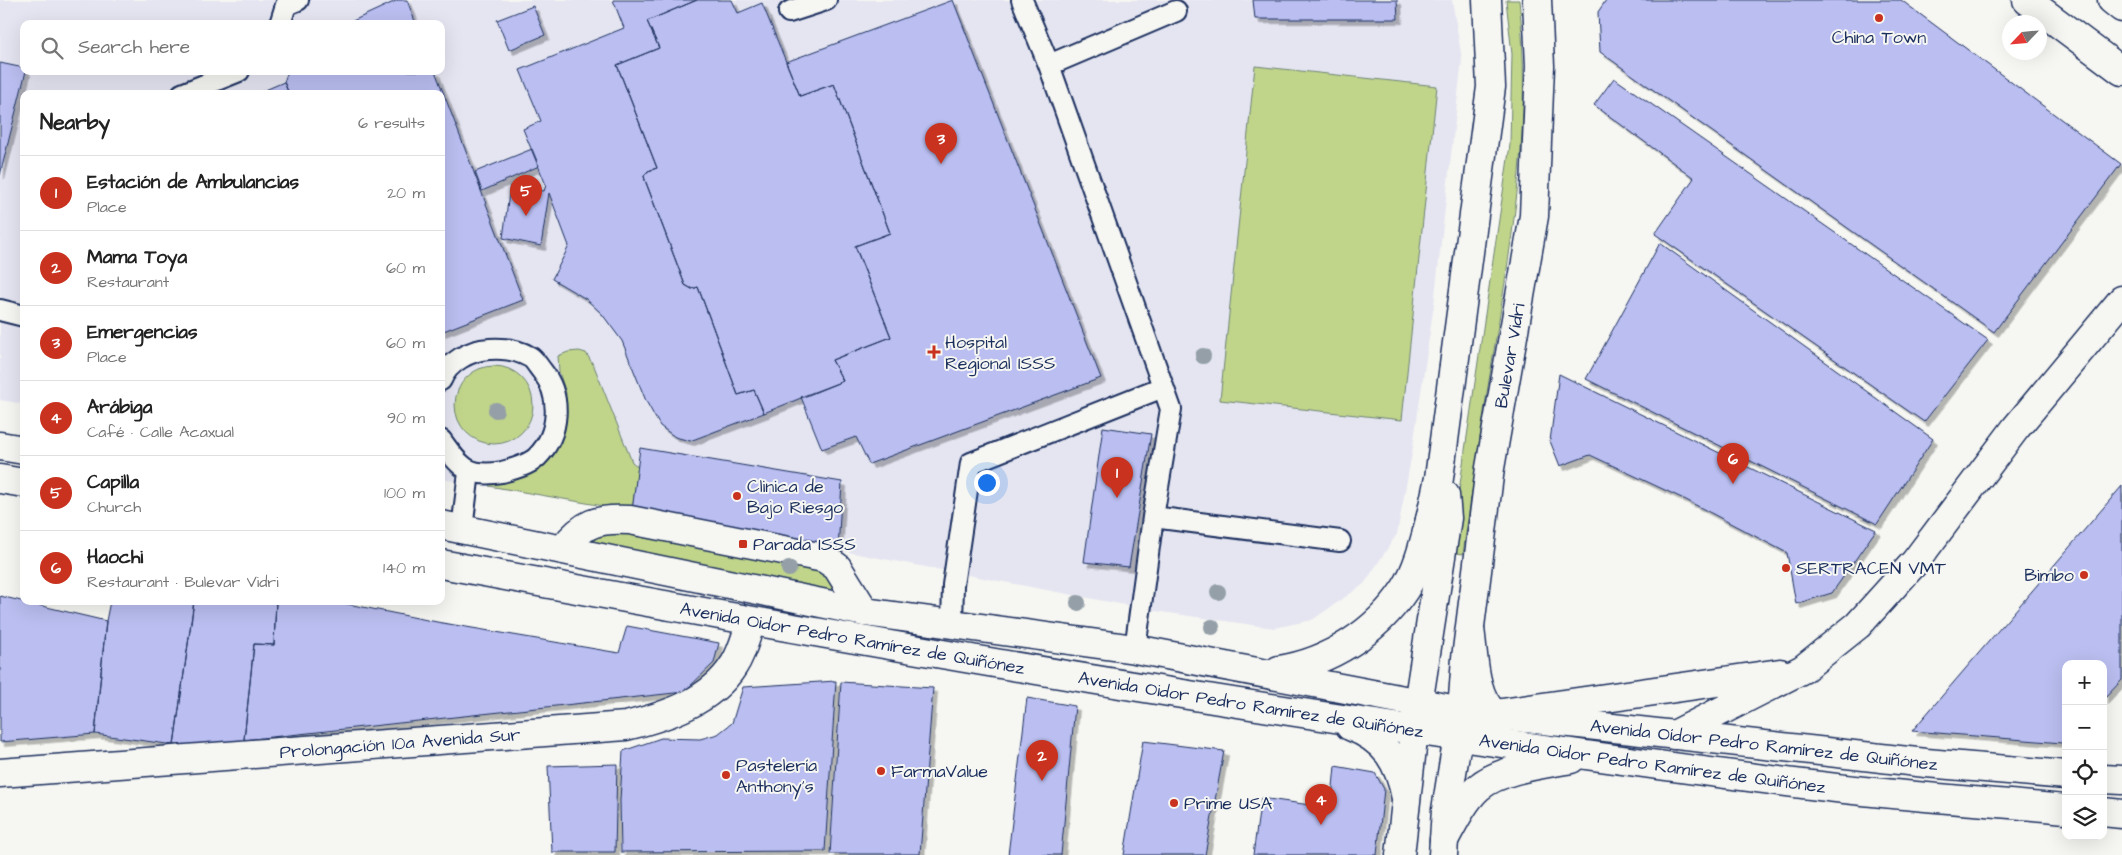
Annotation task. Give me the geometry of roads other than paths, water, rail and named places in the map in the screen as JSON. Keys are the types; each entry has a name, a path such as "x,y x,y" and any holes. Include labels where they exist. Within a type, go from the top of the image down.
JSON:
{"main road":[{"path":"1266,672 1301,667 1324,658 1363,634 1380,620 1406,588 1424,545 1438,478 1491,87 1487,0"},
{"name":"Bulevar Vidri","path":"1444,848 1446,810 1460,723 1490,468 1534,216 1540,66 1537,0"},
{"path":"2026,0 2122,71"},
{"path":"2112,0 2122,8"},
{"path":"1674,735 1804,669 1858,626 1915,562 2015,429 2122,300"},
{"path":"0,446 20,449"},
{"path":"1400,855 1414,730 1447,518 1446,498 1438,478"},
{"path":"0,479 20,482"},
{"path":"563,549 576,532 591,523 610,519 630,520 824,558 837,567 865,612"},
{"name":"Avenida Oidor Pedro Ramírez de Quiñónez","path":"452,527 865,612 1136,649 1418,702 1460,723 1590,755 1814,786 2062,809"},
{"name":"Avenida Oidor Pedro Ramírez de Quiñónez","path":"445,565 752,622 1414,730 1460,723"},
{"name":"Prolongación 10a Avenida Sur","path":"0,773 626,726 664,716 697,700 722,681 735,664 752,622"},
{"path":"1470,629 1480,689 1488,709 1495,714 1804,669"},
{"name":"Avenida Oídor Pedro Ramírez de Quiñónez","path":"1460,723 1495,714 1926,763 2062,775"},
{"path":"1320,715 1359,729 1374,738 1389,753 1401,773 1406,798"},
{"path":"1444,848 1466,802 1479,787 1489,780 1527,768 1590,755"},
{"path":"2107,779 2122,780"},
{"path":"2107,812 2122,814"}],"lane":[{"path":"281,20 286,5 298,0"},
{"path":"789,12 826,0"},
{"path":"1022,0 1049,65 1171,409 1153,517 1136,649"},
{"path":"1049,65 1176,11"},
{"path":"192,90 229,75"},
{"path":"0,310 20,314"},
{"path":"445,371 475,350 501,348 531,357 550,380 558,407 549,440 536,458 514,469 488,474 469,472 445,445"},
{"path":"952,624 952,586 971,463 1163,387"},
{"path":"452,527 469,472"},
{"path":"1153,517 1340,541"}],"place":[{"name":"China Town","path":"1879,18"},
{"name":"Emergencias","path":"941,164"},
{"name":"Capilla","path":"526,216"},
{"name":"Hospital Regional ISSS","path":"934,352"},
{"name":"Haochi","path":"1733,484"},
{"name":"Clinica de Bajo Riesgo","path":"737,496"},
{"name":"Estación de Ambulancias","path":"1117,498"},
{"name":"Parada ISSS","path":"743,544"},
{"name":"SERTRACEN VMT","path":"1786,568"},
{"name":"Bimbo","path":"2084,575"},
{"name":"FarmaValue","path":"881,771"},
{"name":"Pastelería Anthony's","path":"726,775"},
{"name":"Mama Toya","path":"1042,781"},
{"name":"Prime USA","path":"1174,803"},
{"name":"Arábiga","path":"1321,825"}]}
